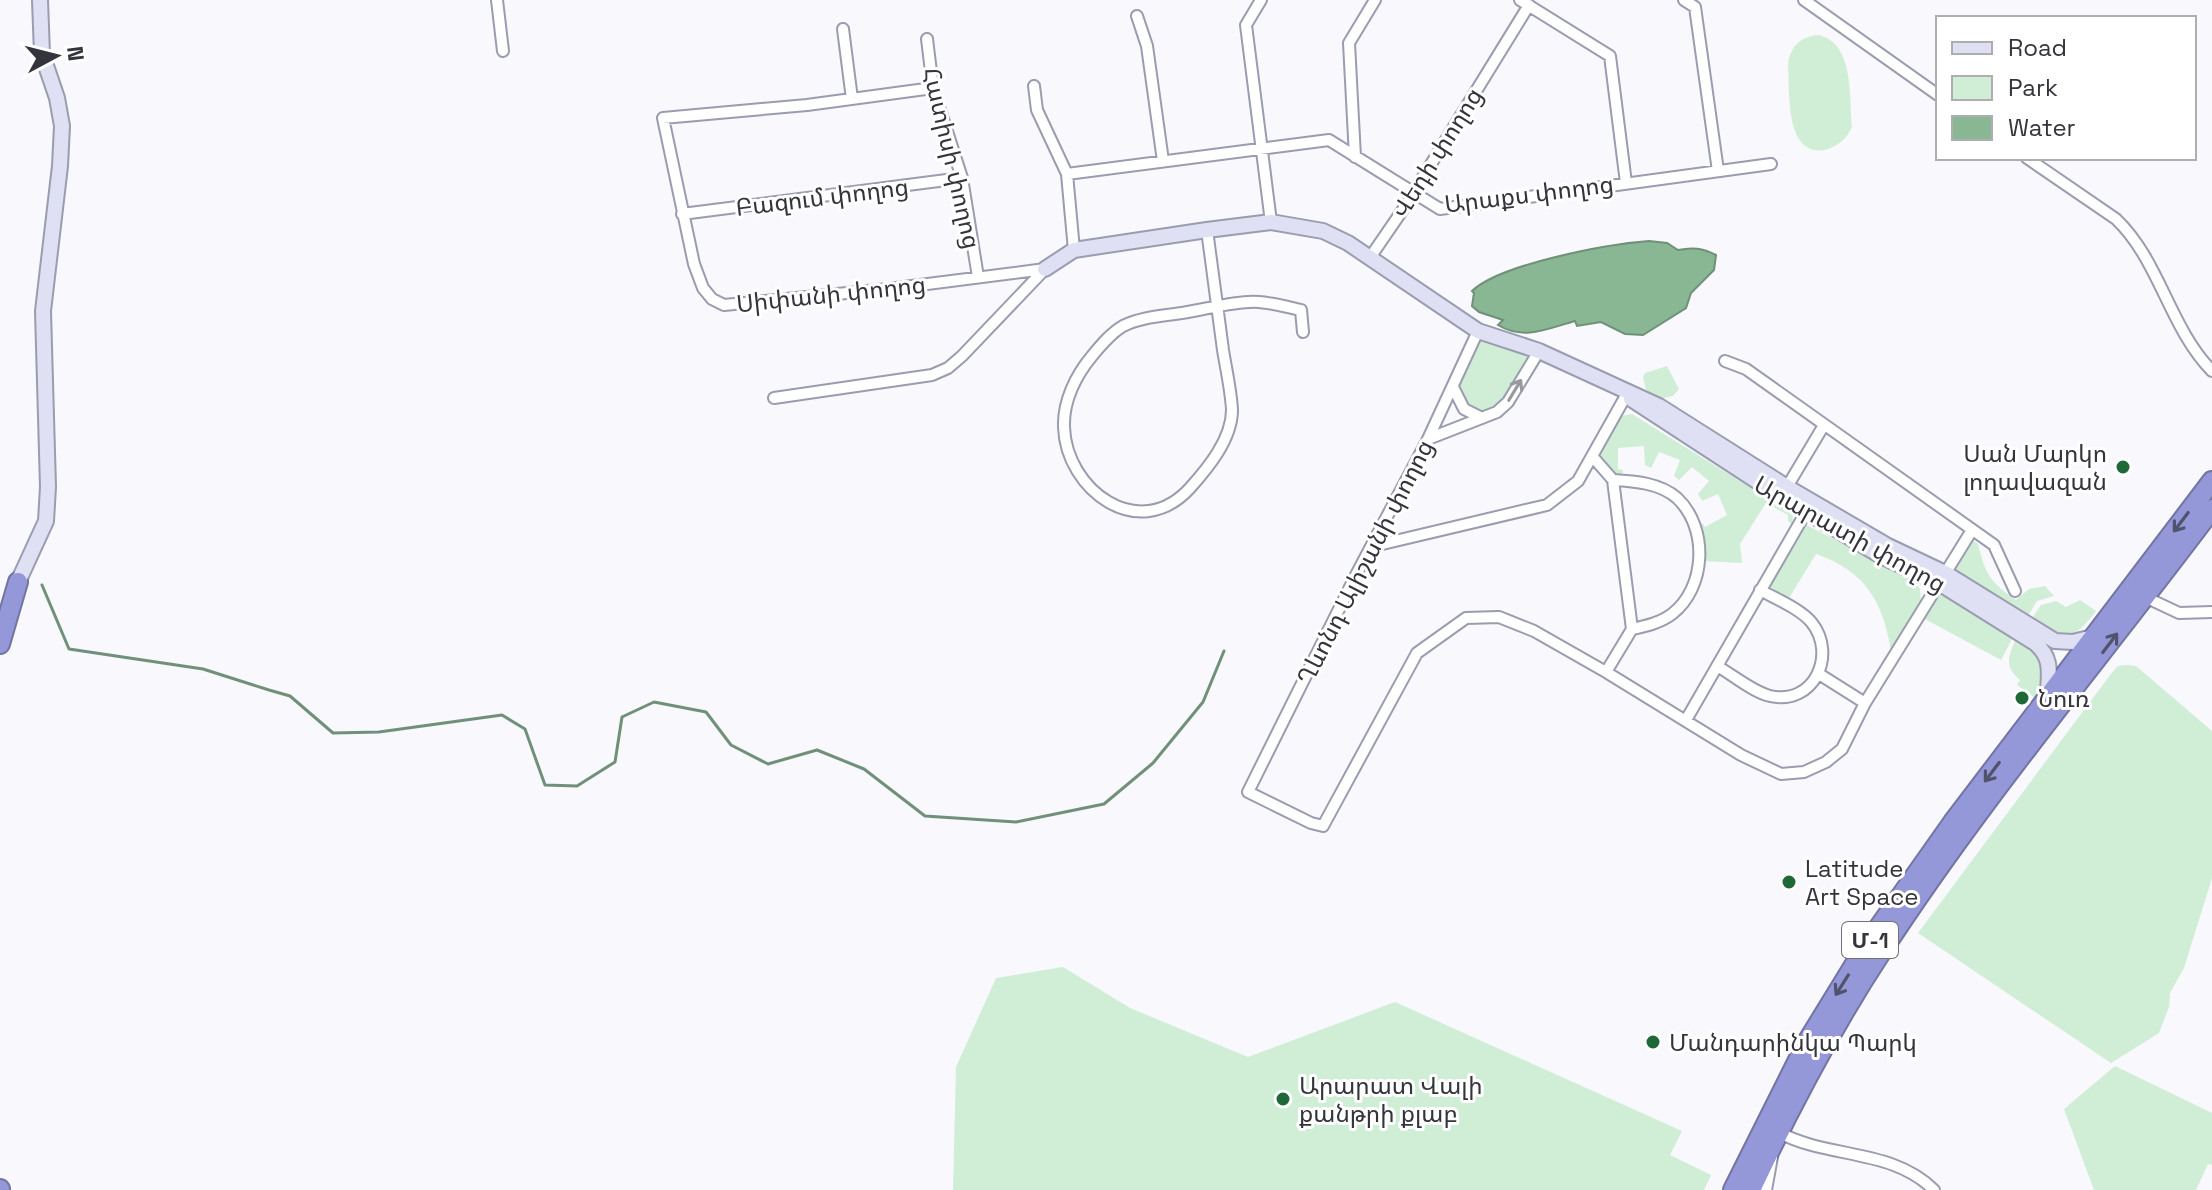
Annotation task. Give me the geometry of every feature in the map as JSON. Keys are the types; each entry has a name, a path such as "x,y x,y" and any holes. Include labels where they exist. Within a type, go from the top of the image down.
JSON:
{"highway":[{"name":"Մ-1","path":"2049,704 2145,597 2157,568 2212,481"},
{"name":"Մ-1","path":"1733,1190 1784,1085 1869,941 1960,827 2093,637 2212,509"},
{"path":"0,609 18,582"},
{"path":"0,624 18,582"},
{"path":"0,644 18,582"},
{"name":"Մ-1","path":"1751,1190 1834,1029 1960,827"}],"street":[{"path":"18,582 46,521 48,487 43,311 62,126 57,98 42,54 40,0"},
{"path":"497,0 503,51"},
{"path":"1261,0 1246,25 1271,222"},
{"path":"1355,157 1349,43 1375,0"},
{"path":"1684,0 1695,7 1718,171"},
{"path":"1804,0 1936,94"},
{"path":"1525,3 1610,56 1626,183"},
{"name":"Վեդի փողոց","path":"1369,259 1525,3"},
{"path":"1137,16 1147,46 1163,161"},
{"path":"843,29 852,99 933,88"},
{"name":"Հատիսի փողոց","path":"927,39 933,88 962,178 978,277"},
{"path":"1034,86 1037,110 1067,174 1074,250"},
{"name":"Սիփանի փողոց","path":"852,99 663,118 682,214 703,288 712,299 724,305 1045,269"},
{"name":"Արաքս փողոց","path":"1067,174 1329,140 1440,209 1771,164"},
{"path":"2030,160 2116,219 2127,230 2137,243 2181,330 2212,371"},
{"name":"Բազում փողոց","path":"682,214 962,178"},
{"name":"Արարատի փողոց","path":"1045,269 1074,250 1207,230 1271,222 1323,231 1348,243 1478,331 1539,351 1624,392 1652,415 1784,492 1888,546 2055,641 2073,642 2093,637"},
{"path":"1207,230 1217,308 1232,411 1229,427 1217,454 1184,494 1162,509 1141,514 1103,498 1081,476 1065,438 1065,408 1080,373 1098,349 1122,327 1137,321 1217,308 1257,301 1301,310 1303,332"},
{"path":"774,398 932,375 948,368 1045,269"},
{"name":"Ղևոնդ Ալիշանի փողոց","path":"1478,331 1428,439 1248,792 1323,826 1417,653 1466,618 1499,617 1534,631 1606,672"},
{"path":"1428,439 1490,417 1508,402 1539,351"},
{"path":"1725,361 1746,369 1994,545 2015,591"},
{"path":"1453,387 1464,409 1482,418"},
{"path":"1374,546 1547,505 1578,481 1624,392"},
{"path":"1784,492 1824,425"},
{"path":"1592,456 1613,480 1632,629 1606,672 1741,755 1781,774 1804,772 1826,762 1842,749 1865,703 1972,530"},
{"path":"1613,480 1656,486 1677,498 1692,519 1699,542 1699,569 1690,592 1673,613 1652,624 1632,629"},
{"name":"Արարատի փողոց","path":"1784,492 1806,512 1881,556 1942,578 2042,649 2049,663 2049,704"},
{"path":"1686,720 1806,512"},
{"path":"1717,666 1768,696 1783,697 1797,693 1819,674 1824,646 1818,631 1809,619 1760,590"},
{"path":"2145,597 2179,613 2212,612"},
{"path":"1819,674 1865,703"},
{"path":"1766,1190 1775,1139 1879,1159 1920,1177 1934,1190"}],"green space":[{"path":"1817,35 1829,39 1844,59 1851,101 1850,131 1841,142 1824,150 1811,149 1802,143 1792,119 1790,104 1788,64 1791,52 1805,38"},
{"path":"1484,338 1521,351 1528,358 1511,390 1492,408 1482,412 1472,410 1463,401 1459,385 1478,341"},
{"path":"1667,366 1679,389 1673,396 1659,399 1646,390 1643,377 1645,373"},
{"path":"1632,414 1793,514 1792,524 1788,521 1788,515 1766,503 1740,544 1742,563 1704,561 1698,526 1703,524 1705,527 1727,515 1718,494 1702,501 1698,494 1709,481 1692,467 1679,480 1674,476 1680,460 1659,452 1651,468 1645,465 1644,446 1618,448 1618,469 1623,470 1622,477 1613,477 1596,456 1621,416"},
{"path":"1805,524 1914,582 1920,589 1921,601 1891,651 1883,617 1869,590 1847,569 1833,561 1816,554 1789,598 1766,585"},
{"path":"1971,539 1978,544 1990,577 2016,600 2029,589 2045,586 2054,596 2037,601 2026,619 1958,574 1954,566"},
{"path":"1939,591 2014,635 2001,660 1923,618"},
{"path":"2080,600 2096,611 2073,634 2060,634 2031,620 2041,605 2056,601 2066,607"},
{"path":"2016,639 2039,657 2044,669 2034,697 2017,685 2020,680 2010,666"},
{"path":"2118,666 2136,666 2212,731 2212,878 2184,968 2170,993 2169,1007 2159,1033 2111,1063 1918,933 2110,675"},
{"name":"Արարատ Վալի քանթրի քլաբ","path":"1063,967 1130,1008 1248,1057 1395,1002 1682,1131 1670,1155 1711,1175 1704,1190 953,1190 956,1067 996,978"},
{"path":"2115,1066 2212,1113 2212,1165 2208,1164 2196,1190 2094,1190 2064,1109"}],"water":[{"path":"1649,241 1667,243 1678,250 1697,249 1716,255 1714,270 1691,293 1686,308 1643,335 1625,334 1601,322 1577,326 1575,321 1536,332 1517,332 1498,325 1503,320 1479,312 1472,306 1472,291 1506,272 1582,251"}],"waterway":[{"path":"42,585 69,649 203,669 290,696 333,733 379,732 502,715 525,729 545,785 577,786 615,762 622,717 654,702 706,712 731,745 768,764 817,750 864,769 925,816 1016,822 1104,804 1153,763 1203,702 1224,651"}],"place":[{"name":"Սան Մարկո լողավազան","path":"2123,467"},
{"name":"Նուռ","path":"2022,698"},
{"name":"Latitude Art Space","path":"1789,882"},
{"name":"Մանդարինկա Պարկ","path":"1653,1042"},
{"name":"Արարատ Վալի քանթրի քլաբ","path":"1283,1099"}]}
